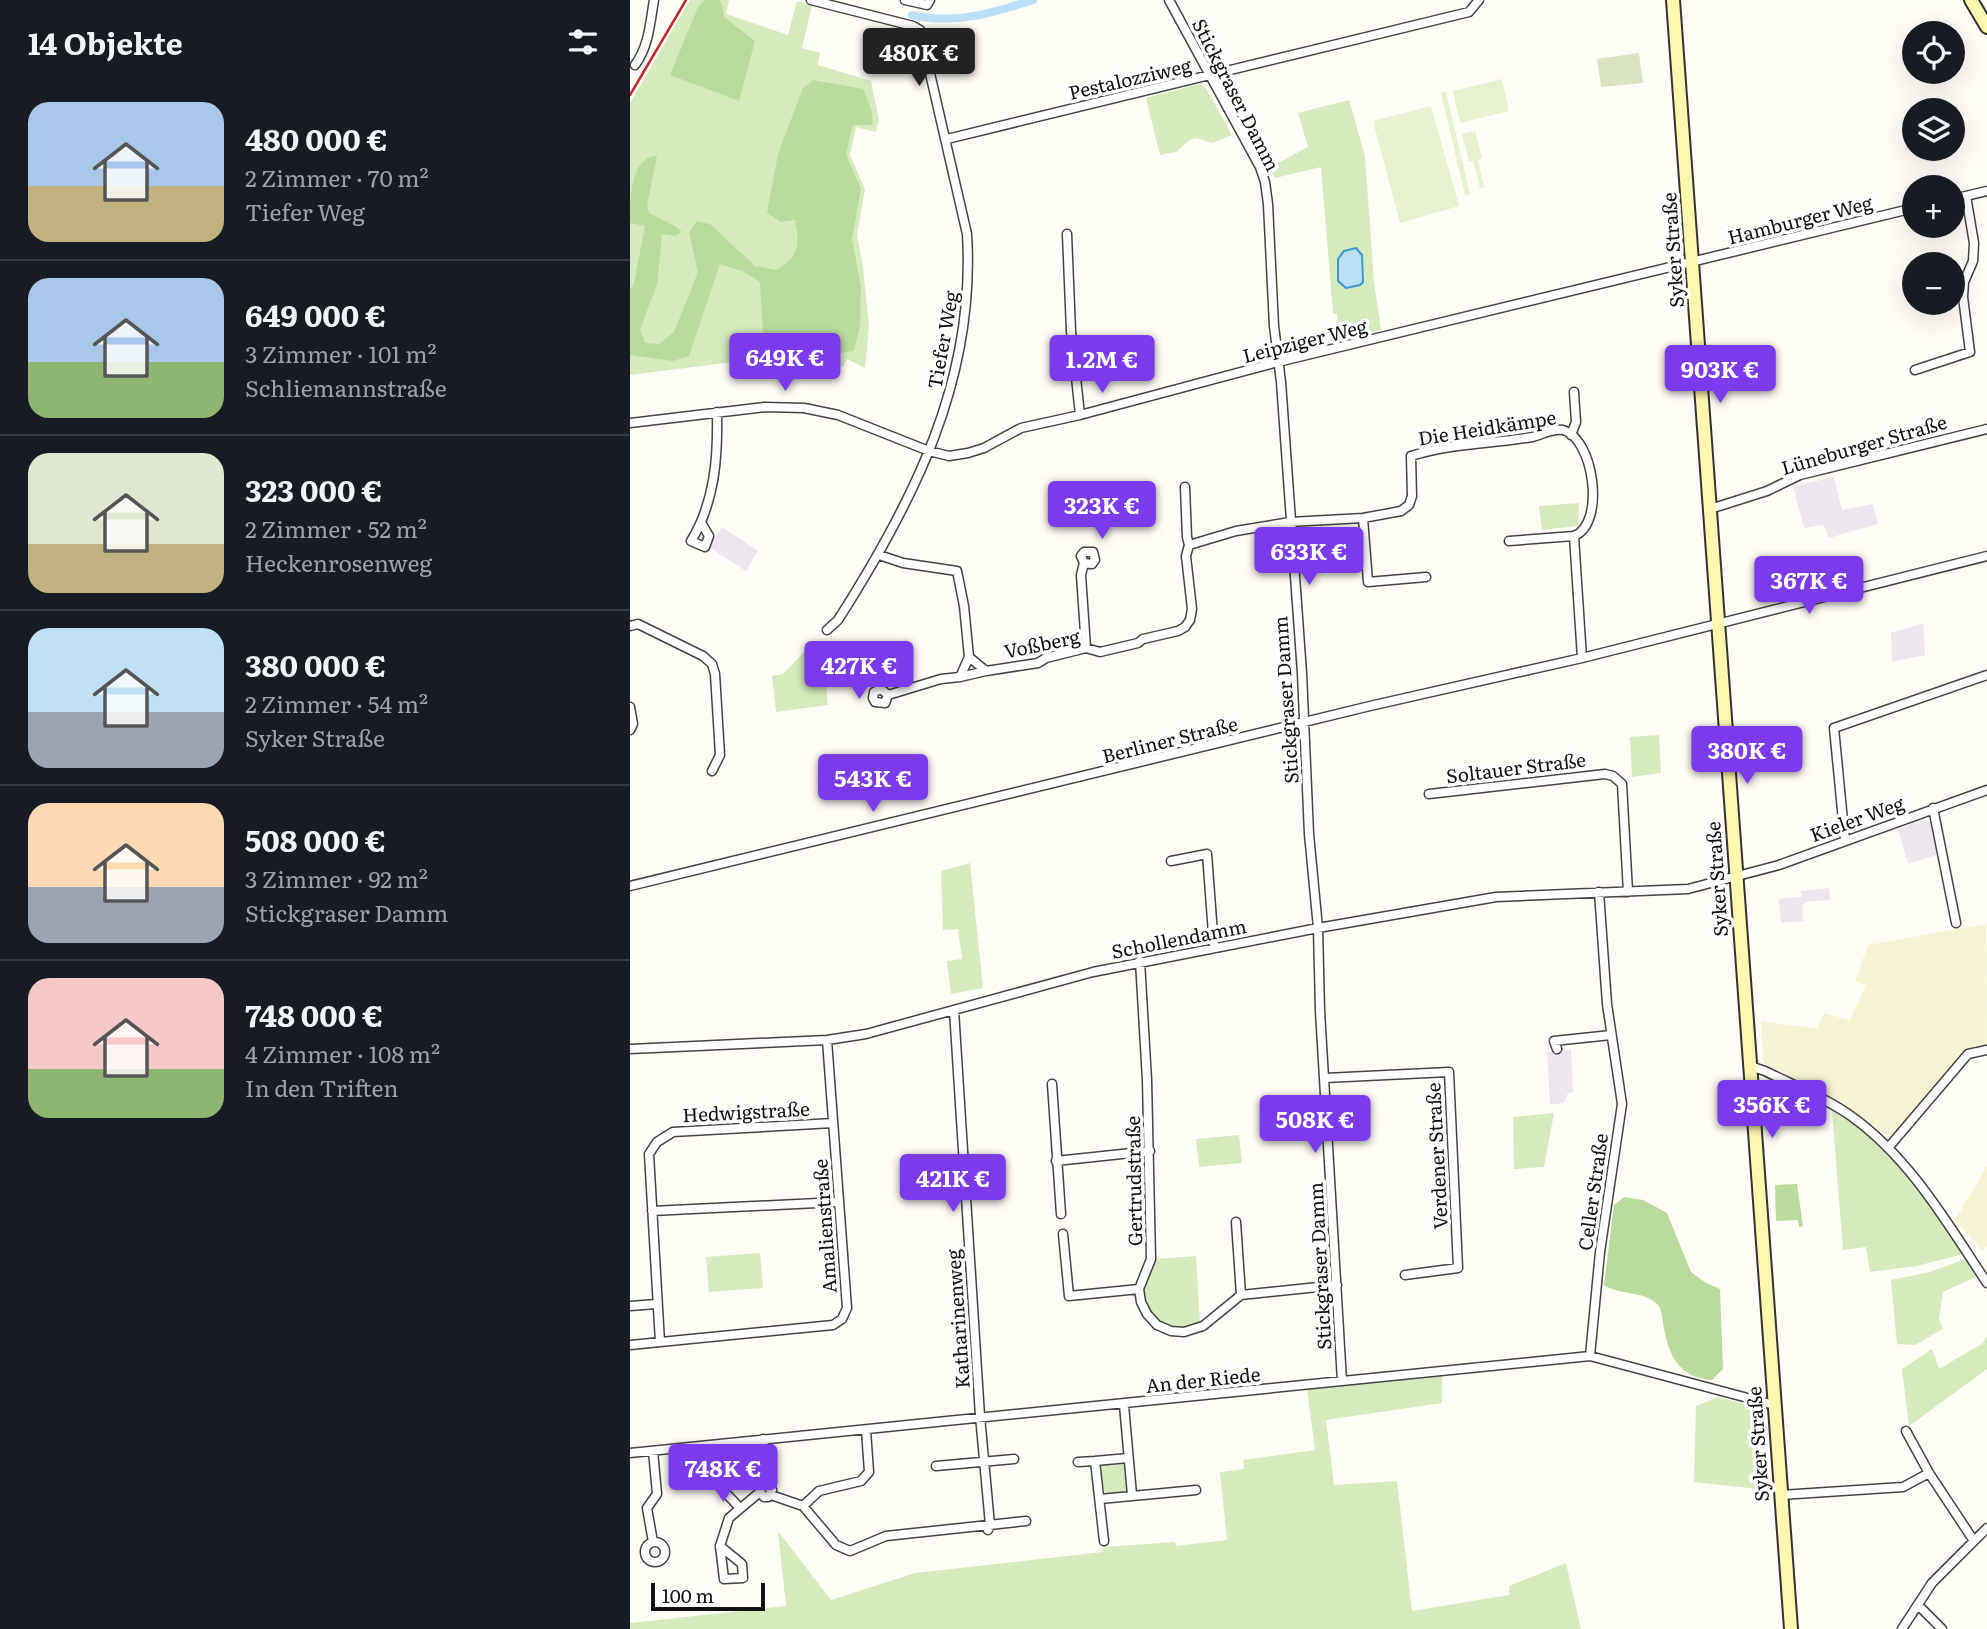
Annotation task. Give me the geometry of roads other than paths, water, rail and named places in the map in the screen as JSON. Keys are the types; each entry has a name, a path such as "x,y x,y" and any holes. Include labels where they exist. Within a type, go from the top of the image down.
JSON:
{"main road":[{"name":"Syker Straße","path":"1673,0 1791,1629"},
{"path":"1971,0 1987,27"}],"street":[{"path":"635,65 646,45 654,0"},
{"name":"Tiefer Weg","path":"811,0 920,30 967,234 969,264 967,299 951,394 929,451 903,511 878,555 838,620 827,630"},
{"path":"905,0 929,3"},
{"name":"Stickgraser Damm","path":"1169,0 1265,182 1305,722 1309,835 1318,928 1342,1381"},
{"name":"Pestalozziweg","path":"947,139 1469,12 1479,0"},
{"path":"1915,370 1970,352 1963,297 1964,282 1973,261 1974,243 1966,196 1987,191"},
{"name":"Hamburger Weg","path":"1692,262 1902,211"},
{"path":"1067,234 1071,331 1080,415"},
{"name":"Leipziger Weg","path":"630,423 765,407 804,408 838,415 929,451 949,456 985,448 1021,428 1278,362 1692,262"},
{"name":"Die Heidkämpe","path":"1571,435 1576,422 1574,392"},
{"path":"702,524 715,472 718,412"},
{"name":"Lüneburger Straße","path":"1710,509 1760,494 1800,475 1987,429"},
{"name":"Die Heidkämpe","path":"1290,523 1363,518 1401,511 1409,505 1412,496 1410,456 1439,447 1531,437 1560,430 1571,435 1589,463 1593,488 1587,522 1579,534 1574,536"},
{"path":"1185,487 1189,545 1236,531 1290,523"},
{"path":"1363,518 1368,582 1426,577"},
{"path":"1509,541 1574,536 1583,658"},
{"name":"Voßberg","path":"969,657 986,671 1038,663 1046,658 1086,648 1100,652 1178,631 1190,620 1192,609 1186,556 1189,545"},
{"path":"878,555 903,563 957,571 969,657 960,677"},
{"name":"Berliner Straße","path":"630,886 1305,722 1583,658 1987,556"},
{"path":"1084,563 1081,575 1086,648"},
{"path":"630,626 638,624 703,656 712,664 715,674 720,755 712,771"},
{"path":"888,695 941,679 986,671"},
{"path":"1844,841 1834,728 1987,675"},
{"path":"630,707 633,723 630,730"},
{"name":"Soltauer Straße","path":"1429,794 1605,774 1613,776 1622,784 1628,892"},
{"name":"Kieler Weg","path":"1737,877 1987,790"},
{"path":"1933,808 1956,923"},
{"path":"1171,861 1207,854 1214,947"},
{"name":"Schollendamm","path":"630,1049 827,1041 883,1030 1140,961 1318,928 1496,897 1688,889 1737,877"},
{"name":"Celler Straße","path":"1590,1356 1600,1252 1622,1104 1611,1035 1599,892"},
{"name":"Gertrudstraße","path":"1139,1289 1152,1259 1150,1151 1140,961"},
{"name":"Katharinenweg","path":"954,1010 989,1528"},
{"path":"1557,1049 1554,1041 1611,1035"},
{"name":"Amalienstraße","path":"630,1345 833,1325 842,1319 847,1308 827,1041"},
{"path":"1888,1147 1968,1054 1987,1050"},
{"path":"1750,1066 1765,1071 1849,1115 1888,1147 1912,1174 1987,1283"},
{"name":"Verdener Straße","path":"1325,1078 1449,1072 1458,1268 1405,1275"},
{"path":"1052,1084 1061,1214"},
{"name":"Hedwigstraße","path":"660,1342 649,1154 657,1142 673,1132 833,1123"},
{"path":"1056,1161 1150,1151"},
{"path":"652,1212 838,1202"},
{"path":"1236,1222 1241,1295"},
{"path":"1063,1234 1069,1296 1139,1289 1147,1314 1157,1325 1171,1331 1184,1332 1203,1326 1241,1295 1337,1286"},
{"path":"630,1306 656,1304"},
{"name":"An der Riede","path":"630,1453 1590,1356 1774,1405"},
{"path":"1124,1405 1132,1495"},
{"path":"803,1506 819,1491 861,1481 869,1472 866,1430"},
{"path":"1906,1431 1929,1473 1974,1541"},
{"path":"762,1439 771,1495"},
{"path":"653,1451 657,1494 647,1508 653,1542"},
{"path":"1078,1462 1128,1458"},
{"path":"936,1466 1014,1459"},
{"path":"1095,1461 1104,1541"},
{"path":"1781,1495 1903,1487 1929,1473"},
{"path":"720,1546 729,1518 760,1492 762,1487 768,1486"},
{"path":"720,1487 740,1508"},
{"path":"1100,1499 1196,1490"},
{"path":"760,1492 764,1497 771,1495 803,1506 836,1545 850,1551 886,1536 989,1528 1026,1521"},
{"path":"1902,1629 1932,1583 1987,1528"},
{"path":"1918,1605 1942,1629"}],"water":[{"path":"1356,248 1362,255 1363,282 1346,288 1338,281 1338,259 1344,251"}],"waterway":[{"path":"912,15 958,18 988,13 1033,0"}],"railway":[{"path":"630,95 686,0"}]}
